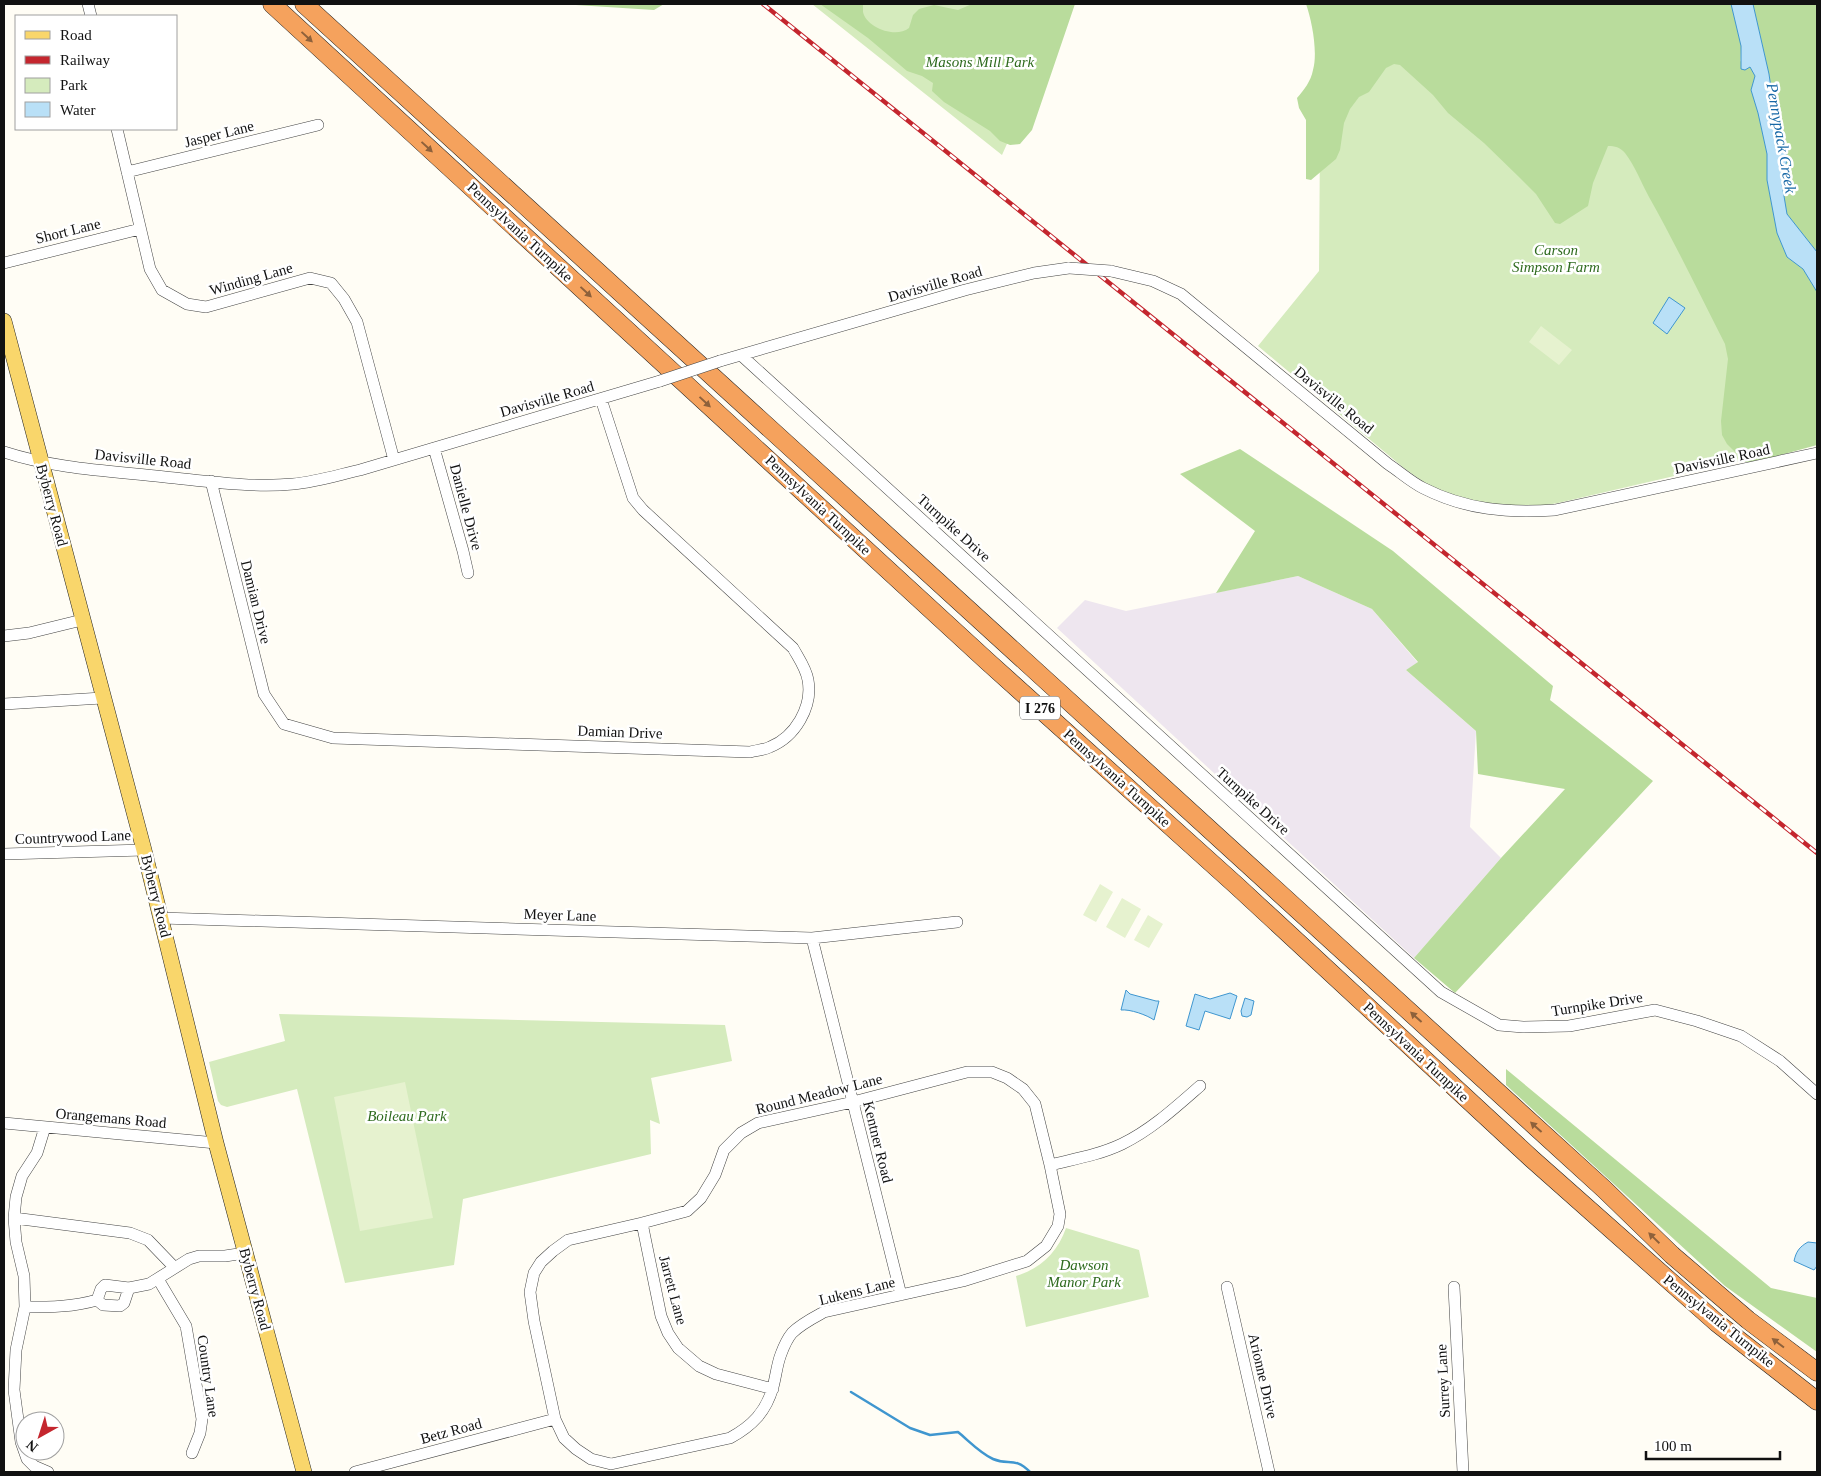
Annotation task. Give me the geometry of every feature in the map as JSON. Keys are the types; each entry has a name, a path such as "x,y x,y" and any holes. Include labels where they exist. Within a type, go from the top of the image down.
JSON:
{"highway":[{"name":"Pennsylvania Turnpike","path":"272,4 987,661 1237,886 1539,1166 1718,1324 1817,1401"},
{"name":"Pennsylvania Turnpike","path":"304,4 1604,1188 1672,1255 1748,1320 1817,1372"}],"main road":[{"name":"Byberry Road","path":"4,321 102,698 144,850 216,1143 304,1472"}],"street":[{"name":"Jasper Lane","path":"127,172 318,125"},
{"name":"Winding Lane","path":"117,130 150,269 162,290 187,304 206,307 310,278 331,283 344,299 357,322 394,460"},
{"name":"Short Lane","path":"4,263 140,229"},
{"name":"Davisville Road","path":"4,452 40,462 74,468 211,481 293,484 318,480 601,400 720,361 965,290 1034,273 1069,268 1111,271 1153,280 1181,294 1388,464 1422,488 1460,503 1491,510 1520,512 1555,510 1817,453"},
{"name":"Turnpike Drive","path":"742,356 1441,992 1499,1025 1524,1027 1568,1026 1655,1010 1697,1021 1741,1036 1780,1061 1817,1094"},
{"name":"Damian Drive","path":"211,481 264,694 284,724 333,738 750,752 770,747 787,735 800,722 808,704 808,681 804,666 793,648 643,510 634,498 601,400"},
{"name":"Danielle Drive","path":"434,448 468,573"},
{"path":"4,636 30,633 82,620"},
{"path":"4,704 102,698"},
{"name":"Countrywood Lane","path":"4,854 144,850"},
{"name":"Meyer Lane","path":"161,918 812,938 957,922"},
{"name":"Kentner Road","path":"812,938 901,1295"},
{"name":"Round Meadow Lane","path":"555,1419 534,1321 530,1292 534,1273 541,1262 553,1250 568,1240 642,1223 687,1210 701,1198 715,1175 724,1150 741,1133 758,1123 853,1102 918,1083 967,1072 992,1072 1007,1078 1023,1090 1035,1104 1050,1165"},
{"path":"1050,1165 1096,1154 1122,1144 1145,1131 1200,1086"},
{"name":"Orangemans Road","path":"4,1123 216,1143"},
{"path":"45,1127 37,1153 22,1176 16,1197 14,1218 16,1242 24,1276 25,1306 16,1350 14,1390 21,1442 27,1458 34,1466 48,1472"},
{"name":"Lukens Lane","path":"555,1419 564,1438 576,1449 590,1460 611,1464 730,1438 742,1432 756,1421 773,1389 779,1360 785,1344 791,1334 804,1323 824,1312 963,1281 1027,1261 1046,1246 1058,1226 1060,1214 1050,1165"},
{"path":"14,1218 130,1233 148,1240 174,1267"},
{"name":"Jarrett Lane","path":"642,1223 661,1316 678,1348 699,1366 716,1374 773,1389"},
{"path":"97,1300 101,1288 104,1286 129,1288 149,1284 189,1259 199,1256 225,1256 246,1252"},
{"name":"Country Lane","path":"158,1279 186,1326 202,1419 200,1433 192,1453"},
{"name":"Arionne Drive","path":"1227,1287 1269,1472"},
{"path":"97,1300 103,1305 120,1306 124,1303 129,1288"},
{"name":"Surrey Lane","path":"1454,1288 1463,1472"},
{"path":"25,1306 59,1308 97,1300"},
{"name":"Betz Road","path":"355,1472 555,1419"}],"shaded area":[{"path":"1298,576 1372,609 1418,663 1406,670 1476,731 1470,827 1501,858 1414,958 1057,628 1085,600 1126,611"}],"green space":[{"path":"560,4 664,4 654,10"},
{"name":"Masons Mill Park","path":"812,4 1069,4 1002,155"},
{"name":"Masons Mill Park","path":"820,4 863,4 863,12 869,22 882,30 896,32 909,28 913,15 919,9 934,5 958,10 972,4 1075,4 1032,130 1020,144 1010,145 1000,141 990,131 944,102 932,91 933,83 922,76 907,71 868,38"},
{"path":"1306,4 1731,4 1741,46 1740,61 1750,67 1755,76 1751,90 1767,154 1767,180 1777,233 1787,257 1803,269 1817,292 1817,445 1756,462 1745,462 1727,444 1722,435 1721,421 1728,359 1725,344 1635,169 1625,153 1619,148 1608,146 1593,183 1588,206 1560,224 1555,223 1536,194 1520,178 1484,143 1448,113 1433,95 1400,65 1394,64 1386,68 1369,92 1359,97 1350,109 1344,123 1340,150 1336,159 1311,180 1306,179 1306,120 1299,108 1297,98 1309,82 1315,54 1314,37"},
{"name":"Carson Simpson Farm","path":"1321,4 1817,4 1817,443 1558,503 1529,508 1498,507 1451,494 1428,485 1405,469 1258,346 1319,271"},
{"path":"1753,4 1817,4 1817,252 1787,214 1782,184 1787,159"},
{"path":"1541,326 1572,350 1559,365 1529,342"},
{"path":"1240,449 1393,551 1553,686 1550,700 1653,781 1455,993 1414,958 1501,858 1565,789 1478,774 1476,731 1406,670 1418,662 1372,609 1298,576 1216,593 1255,531 1180,474"},
{"path":"1100,884 1113,892 1096,922 1083,915"},
{"path":"1122,898 1141,909 1125,938 1106,927"},
{"path":"1148,915 1163,924 1149,948 1134,940"},
{"name":"Boileau Park","path":"279,1014 725,1025 732,1061 651,1078 660,1124 650,1120 651,1154 463,1199 454,1265 345,1283 297,1089 227,1107 221,1105 218,1101 209,1062 285,1041"},
{"path":"1506,1069 1771,1288 1817,1298 1817,1352 1725,1286 1506,1085"},
{"path":"405,1082 433,1218 360,1231 334,1097"},
{"name":"Dawson Manor Park","path":"1066,1228 1139,1250 1149,1297 1026,1327 1016,1276 1033,1269 1047,1258 1058,1245"}],"water":[{"name":"Pennypack Creek","path":"1731,4 1753,4 1787,159 1782,184 1787,214 1817,252 1817,292 1803,269 1787,257 1777,233 1767,180 1767,154 1751,90 1755,76 1750,67 1745,70 1741,69 1741,46"},
{"path":"1669,297 1685,308 1667,334 1653,323"},
{"path":"1126,990 1130,994 1159,1001 1154,1020 1129,1010 1121,1010"},
{"path":"1230,993 1237,996 1230,1019 1205,1011 1199,1030 1186,1026 1195,994 1210,999"},
{"path":"1245,998 1254,1001 1251,1015 1247,1017 1242,1016 1241,1011"},
{"path":"1808,1242 1817,1243 1817,1266 1814,1270 1794,1261 1798,1250"}],"waterway":[{"path":"851,1392 910,1428 930,1435 958,1432 988,1457 999,1461 1020,1464 1030,1472"}],"railway":[{"path":"763,4 1817,853"}]}
